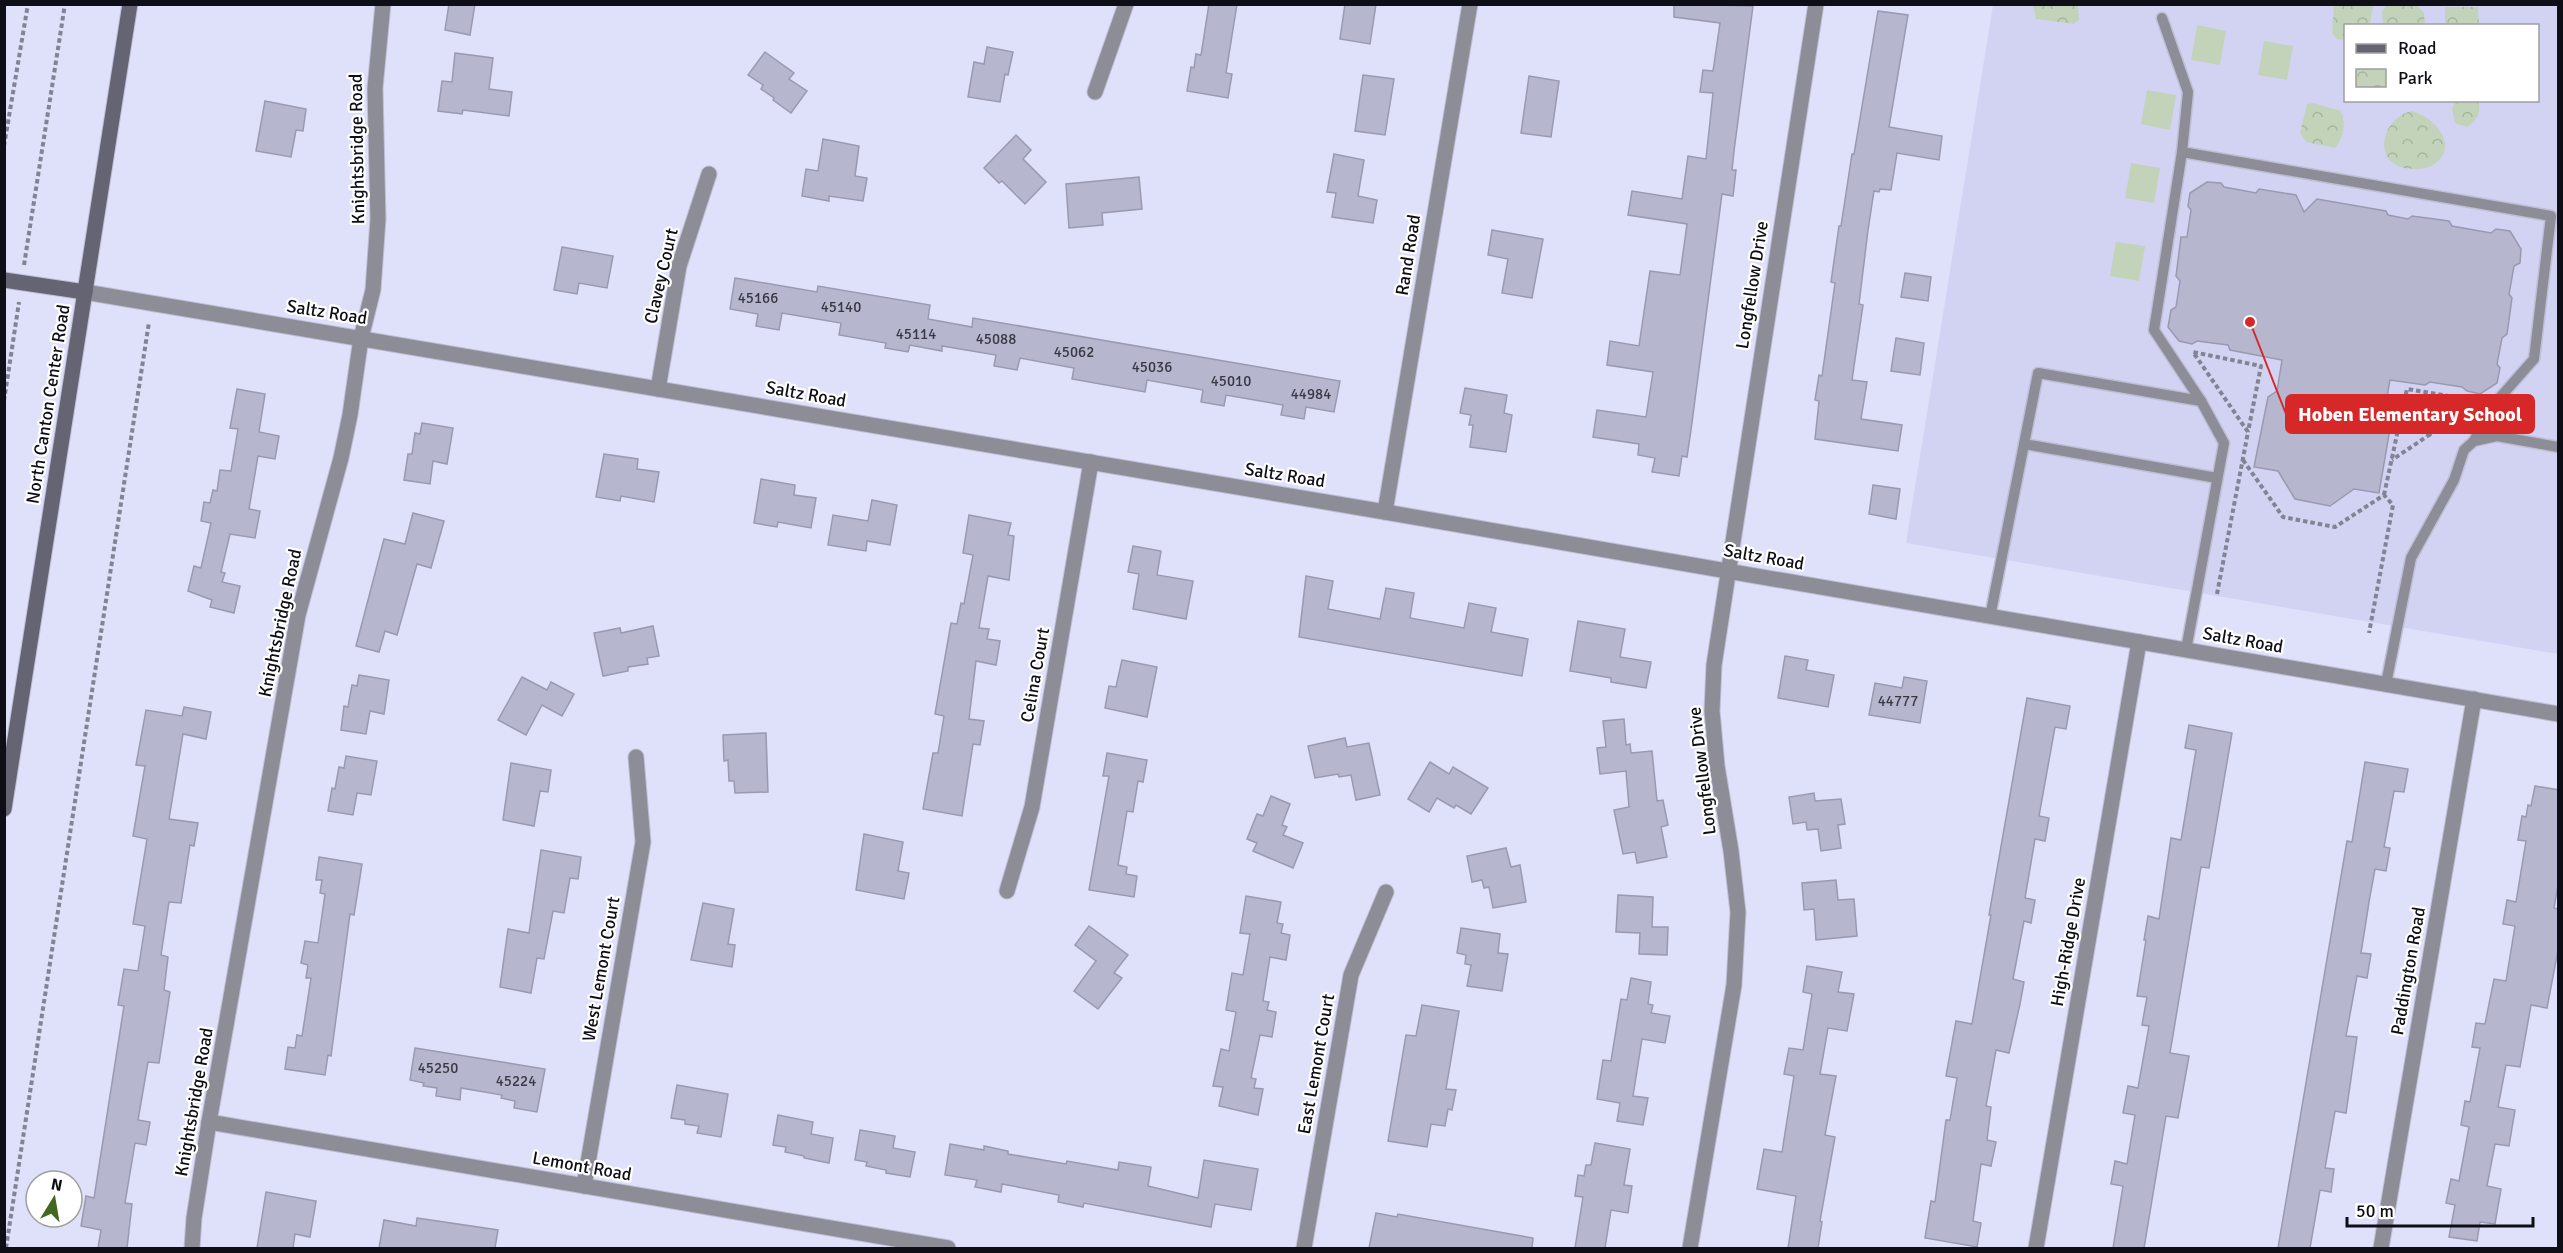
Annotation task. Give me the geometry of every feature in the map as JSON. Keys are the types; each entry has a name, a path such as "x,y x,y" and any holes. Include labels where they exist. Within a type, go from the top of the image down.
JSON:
{"main road":[{"name":"North Canton Center Road","path":"4,809 130,4"},
{"name":"Saltz Road","path":"4,280 85,292"}],"street":[{"name":"Knightsbridge Road","path":"192,1248 194,1218 209,1122 298,615 340,458 361,338 373,290 377,251 375,88 378,35 383,4"},
{"path":"1095,92 1126,4"},
{"name":"Rand Road","path":"1385,512 1470,4"},
{"name":"Longfellow Drive","path":"1690,1248 1734,985 1738,912 1731,850 1717,766 1712,711 1714,665 1815,4"},
{"name":"Clavey Court","path":"658,389 679,266 708,174"},
{"name":"Saltz Road","path":"85,292 2559,714"},
{"name":"Celina Court","path":"1007,891 1032,807 1091,462"},
{"name":"High-Ridge Drive","path":"2036,1248 2139,642"},
{"name":"Paddington Road","path":"2381,1248 2474,699"},
{"name":"West Lemont Court","path":"584,1186 643,842 636,757"},
{"name":"East Lemont Court","path":"1304,1248 1351,975 1386,892"},
{"name":"Lemont Road","path":"209,1122 948,1248"}],"lane":[{"path":"2162,18 2188,92 2182,152 2154,330 2201,401 2224,443 2186,650"},
{"path":"2182,152 2555,217 2534,359 2488,411 2474,441 2464,450 2454,480 2411,558 2386,684"},
{"path":"1990,616 2038,373 2201,401"},
{"path":"2474,441 2497,436 2559,447"},
{"path":"2024,444 2217,478"}],"path":[{"path":"4,147 28,4"},
{"path":"4,401 65,4"},
{"path":"6,1248 152,303"},
{"path":"2243,460 2283,517 2335,527 2384,495 2407,389 2468,399 2465,412 2392,460"},
{"path":"2404,402 2429,435"},
{"path":"2369,633 2393,505 2384,495"}],"shaded area":[{"path":"1993,5 2558,5 2558,654 1906,543"}],"green space":[{"path":"2033,5 2078,5 2079,20 2074,24 2036,19"},
{"path":"2334,5 2373,5 2370,24 2344,24 2344,41 2337,39 2332,33"},
{"path":"2386,5 2418,6 2424,13 2425,24 2383,24 2382,12"},
{"path":"2445,7 2478,7 2479,24 2445,24"},
{"path":"2197,25 2226,31 2220,65 2191,60"},
{"path":"2264,41 2293,46 2287,80 2258,75"},
{"path":"2147,90 2176,95 2170,130 2141,124"},
{"path":"2455,102 2478,102 2478,116 2467,127 2455,123 2452,109"},
{"path":"2313,103 2341,111 2343,130 2335,148 2306,142 2300,133 2307,104"},
{"path":"2412,111 2435,125 2444,139 2445,147 2442,155 2436,163 2426,168 2400,167 2391,161 2386,153 2384,143 2386,133 2392,123"},
{"path":"2131,163 2160,168 2154,203 2125,198"},
{"path":"2116,242 2145,246 2139,281 2110,276"}],"building":[{"path":"449,4 475,4 470,35 445,30"},
{"path":"1209,4 1237,4 1226,73 1232,74 1228,98 1187,91 1196,54 1201,55"},
{"path":"1345,4 1376,4 1370,44 1340,39"},
{"path":"1674,4 1753,6 1732,170 1736,170 1733,196 1722,194 1687,457 1682,456 1679,476 1652,472 1655,458 1638,455 1639,444 1593,437 1597,410 1646,417 1653,372 1607,365 1610,341 1639,346 1650,271 1680,275 1687,224 1628,215 1632,191 1682,199 1688,156 1706,159 1713,93 1700,92 1703,70 1713,71 1720,23 1674,17"},
{"path":"1878,11 1908,15 1889,127 1942,136 1939,160 1897,153 1891,190 1874,191 1868,230 1859,304 1863,305 1852,380 1867,382 1861,419 1902,425 1898,451 1815,439 1819,401 1815,400 1819,375 1822,376 1835,283 1831,282 1839,226 1841,226"},
{"path":"987,47 1013,52 1008,75 1005,74 1000,102 968,97 974,62 984,64"},
{"path":"765,52 794,73 789,79 807,91 791,113 761,89 763,85 748,75"},
{"path":"455,53 493,58 489,89 512,92 509,116 463,110 462,114 438,111 442,81 452,82"},
{"path":"1363,75 1394,79 1385,135 1355,131"},
{"path":"1529,76 1559,81 1551,137 1521,133"},
{"path":"265,101 306,109 303,131 296,130 291,157 256,151"},
{"path":"1016,135 1031,150 1023,159 1046,182 1025,204 1002,181 999,183 984,168"},
{"path":"823,139 859,146 855,176 867,178 863,201 829,196 829,201 802,196 806,169 818,171"},
{"path":"1334,154 1364,160 1358,196 1377,200 1373,223 1332,217 1336,193 1327,192"},
{"path":"1139,177 1142,209 1102,213 1103,225 1069,228 1066,184"},
{"path":"2207,182 2221,183 2224,187 2256,193 2259,189 2296,195 2304,212 2317,199 2386,211 2388,215 2408,219 2412,216 2449,221 2452,226 2491,233 2496,229 2510,231 2521,249 2520,263 2514,266 2509,294 2512,298 2507,334 2502,338 2497,364 2500,368 2497,383 2480,394 2467,391 2462,387 2430,382 2425,385 2390,380 2385,408 2392,417 2379,493 2354,489 2330,506 2295,499 2278,471 2254,467 2268,397 2277,391 2282,360 2230,350 2228,345 2197,341 2192,344 2179,341 2168,327 2171,310 2176,307 2180,281 2176,276 2181,237 2187,237 2191,210 2188,206 2190,193"},
{"path":"1492,230 1543,239 1532,298 1502,293 1508,259 1488,255"},
{"path":"562,247 613,256 607,288 579,283 577,294 554,290"},
{"path":"1905,273 1931,277 1928,301 1901,297"},
{"path":"735,278 817,292 818,286 930,305 928,319 972,327 973,318 1340,381 1334,412 1306,407 1304,419 1281,415 1283,405 1226,395 1224,406 1201,402 1203,390 1147,380 1145,392 1072,379 1074,368 1020,358 1017,370 994,366 996,355 942,346 942,351 910,345 908,352 885,348 886,343 839,335 841,323 782,313 779,330 756,326 758,314 730,309"},
{"path":"1896,338 1924,343 1920,375 1891,371"},
{"path":"1465,388 1507,395 1504,413 1512,415 1506,452 1470,447 1473,425 1469,425 1471,415 1460,413"},
{"path":"237,389 265,394 259,432 279,436 275,459 258,456 249,509 260,511 255,538 230,534 221,572 225,573 222,582 240,586 234,613 210,607 212,600 188,591 194,566 201,568 211,523 201,521 204,502 210,503 213,490 217,491 220,470 231,471 238,429 230,428"},
{"path":"422,423 453,428 447,464 433,461 430,484 404,480 408,454 412,454 415,433 420,434"},
{"path":"604,454 638,459 637,469 659,472 654,502 621,496 620,501 596,497"},
{"path":"761,479 795,485 794,495 816,498 811,528 778,522 777,527 754,523"},
{"path":"1873,485 1900,489 1896,519 1869,514"},
{"path":"872,500 897,505 890,545 867,541 866,551 828,545 833,515 868,521"},
{"path":"413,513 444,521 431,568 417,564 397,635 385,631 379,652 356,646 384,539 405,544"},
{"path":"969,515 1011,523 1008,535 1014,536 1009,580 988,576 979,628 989,629 987,639 1000,641 996,665 976,661 969,719 984,721 980,745 973,744 962,816 923,809 933,753 938,753 944,716 935,714 951,623 957,624 961,603 964,604 973,555 963,553"},
{"path":"1133,546 1161,551 1157,575 1193,581 1186,619 1133,609 1139,574 1128,572"},
{"path":"1306,576 1333,581 1328,609 1380,619 1386,588 1414,593 1410,618 1464,628 1469,603 1496,608 1491,632 1528,639 1522,676 1299,637"},
{"path":"1578,621 1625,629 1620,657 1651,662 1646,688 1611,682 1611,678 1570,671"},
{"path":"653,626 659,656 647,658 648,664 628,667 628,671 603,676 594,633 620,628 621,633"},
{"path":"1785,656 1808,660 1806,670 1834,675 1828,707 1778,698"},
{"path":"1122,660 1157,667 1147,717 1105,708 1109,686 1116,687"},
{"path":"359,675 389,680 384,714 370,711 366,734 341,730 344,706 348,707 352,685 357,686"},
{"path":"522,677 547,690 551,682 574,694 562,716 542,705 526,735 498,720"},
{"path":"1904,677 1927,681 1920,723 1869,715 1875,683 1902,688"},
{"path":"2027,698 2070,706 2066,729 2055,727 2039,816 2049,818 2045,841 2035,839 2025,898 2035,900 2031,923 2024,921 2013,979 2024,982 2020,1004 2009,1053 1996,1050 1986,1106 1991,1107 1987,1140 1996,1142 1991,1166 1981,1164 1973,1221 1981,1223 1977,1247 1925,1238 1931,1201 1935,1202 1946,1120 1950,1120 1957,1078 1946,1076 1956,1021 1972,1024"},
{"path":"184,707 211,712 206,739 183,734 169,819 198,823 194,846 190,845 181,903 169,902 161,955 168,957 164,990 170,992 159,1063 148,1062 138,1120 150,1122 146,1145 135,1143 125,1203 132,1204 127,1248 98,1248 101,1230 84,1227 84,1208 86,1196 94,1198 124,1006 118,1005 124,969 138,971 145,926 133,924 147,839 133,836 145,766 136,765 146,710 182,716"},
{"path":"1624,719 1626,745 1630,744 1631,753 1652,751 1657,801 1663,800 1668,825 1661,827 1667,857 1637,863 1635,852 1623,854 1614,810 1629,807 1626,771 1600,774 1597,748 1606,747 1603,721"},
{"path":"2189,725 2232,733 2209,868 2201,867 2170,1053 2189,1056 2178,1118 2166,1116 2144,1248 2113,1248 2123,1186 2111,1184 2115,1161 2127,1164 2135,1115 2123,1113 2128,1086 2138,1088 2149,1026 2142,1025 2147,997 2137,996 2146,940 2144,940 2148,916 2159,919 2171,838 2181,840 2196,750 2185,748"},
{"path":"766,733 768,792 735,793 734,781 729,781 728,760 724,761 723,735"},
{"path":"1345,738 1347,747 1369,743 1380,795 1356,800 1351,775 1339,777 1338,774 1315,778 1308,746"},
{"path":"1107,753 1147,760 1143,782 1138,781 1133,812 1127,811 1118,865 1127,867 1126,874 1137,876 1134,897 1089,890 1109,776 1103,776"},
{"path":"346,756 377,761 371,795 357,793 353,815 328,811 332,788 335,789 339,767 344,768"},
{"path":"1430,762 1449,774 1453,767 1488,788 1471,814 1456,805 1454,808 1437,798 1429,812 1408,799"},
{"path":"2365,762 2408,769 2404,792 2394,791 2384,847 2390,848 2386,871 2375,869 2370,896 2361,953 2371,954 2367,978 2357,976 2346,1036 2357,1037 2346,1113 2335,1111 2325,1168 2334,1169 2331,1192 2320,1190 2310,1248 2278,1248 2347,841 2352,842"},
{"path":"511,763 551,770 548,792 540,791 534,826 503,820"},
{"path":"2535,786 2559,790 2559,879 2554,908 2559,909 2559,945 2547,1008 2531,1005 2520,1067 2506,1065 2498,1107 2515,1110 2509,1146 2495,1144 2487,1186 2501,1189 2495,1224 2480,1222 2477,1241 2449,1237 2455,1205 2446,1203 2451,1179 2459,1181 2469,1127 2461,1125 2465,1101 2470,1102 2480,1048 2472,1047 2476,1023 2485,1024 2494,979 2506,981 2515,926 2503,924 2507,900 2516,902 2526,841 2518,840 2522,816 2526,817 2528,805 2531,806"},
{"path":"1814,793 1815,801 1841,799 1845,824 1838,825 1841,848 1821,851 1818,829 1807,830 1806,822 1793,824 1789,797"},
{"path":"1271,796 1290,804 1282,825 1287,827 1283,835 1303,843 1293,868 1253,851 1257,843 1247,839 1257,814 1263,816"},
{"path":"864,834 903,842 898,871 909,873 904,899 856,890"},
{"path":"1506,848 1511,867 1520,865 1526,902 1493,908 1489,887 1484,888 1482,880 1472,882 1467,856"},
{"path":"541,850 581,857 578,879 570,878 564,913 553,911 544,959 537,958 531,993 500,987 508,929 529,933"},
{"path":"319,857 362,864 354,915 350,914 331,1056 328,1055 325,1075 285,1069 288,1047 295,1048 297,1035 302,1036 311,978 306,978 308,965 301,963 305,941 318,943 325,894 320,893 322,880 316,880"},
{"path":"1836,880 1838,900 1854,899 1857,936 1816,940 1814,909 1804,910 1802,883"},
{"path":"1618,895 1653,897 1652,927 1668,927 1667,955 1639,954 1640,933 1616,932"},
{"path":"1246,896 1281,902 1277,923 1283,924 1281,933 1290,935 1286,960 1270,957 1263,1001 1269,1002 1267,1010 1276,1012 1272,1037 1260,1035 1251,1078 1256,1079 1254,1088 1263,1089 1258,1115 1219,1106 1223,1087 1213,1086 1221,1049 1229,1051 1236,1012 1226,1010 1232,973 1243,975 1250,934 1240,933"},
{"path":"703,903 734,909 728,944 735,945 732,967 691,960"},
{"path":"1089,926 1128,955 1114,973 1122,978 1098,1009 1074,991 1096,961 1075,945"},
{"path":"1461,928 1500,934 1498,953 1508,954 1502,991 1467,986 1471,965 1465,964 1466,955 1457,953"},
{"path":"1807,966 1842,972 1838,992 1854,994 1847,1031 1828,1028 1820,1074 1836,1076 1825,1135 1835,1137 1820,1221 1822,1222 1818,1248 1788,1248 1796,1196 1757,1189 1764,1149 1782,1152 1794,1076 1784,1074 1789,1048 1803,1050 1812,994 1803,992"},
{"path":"1631,978 1651,982 1648,1004 1653,1005 1651,1013 1670,1016 1665,1043 1642,1039 1633,1096 1648,1098 1643,1125 1617,1121 1620,1103 1597,1099 1603,1060 1611,1061 1621,999 1627,1000"},
{"path":"1422,1005 1459,1011 1446,1089 1456,1090 1452,1110 1448,1109 1445,1126 1431,1124 1427,1147 1388,1141 1406,1035 1416,1036"},
{"path":"415,1048 545,1069 537,1112 514,1108 515,1101 501,1098 502,1095 461,1088 460,1100 436,1096 437,1088 423,1086 424,1083 410,1080"},
{"path":"677,1085 728,1094 721,1137 697,1133 699,1126 685,1124 685,1120 671,1118"},
{"path":"778,1115 813,1122 811,1134 833,1138 829,1163 785,1152 786,1147 773,1145"},
{"path":"860,1130 895,1136 893,1148 915,1152 910,1177 886,1173 886,1170 866,1166 867,1162 855,1160"},
{"path":"1595,1143 1630,1149 1624,1185 1632,1186 1628,1213 1611,1210 1605,1248 1575,1248 1583,1197 1575,1196 1578,1175 1584,1176 1586,1165 1591,1165"},
{"path":"950,1144 984,1150 984,1146 1008,1151 1008,1154 1118,1170 1119,1162 1151,1167 1148,1186 1198,1198 1204,1160 1258,1169 1251,1210 1215,1204 1211,1227 1084,1203 1083,1207 1058,1202 1059,1195 1002,1184 1001,1192 975,1187 977,1180 945,1175"},
{"path":"266,1192 316,1201 310,1237 295,1234 293,1248 257,1248"},
{"path":"1376,1213 1397,1217 1398,1214 1533,1238 1532,1248 1369,1248"},
{"path":"417,1218 498,1230 495,1248 379,1248 384,1220 416,1226"}],"place":[{"name":"Hoben Elementary School","path":"2250,322"}]}
